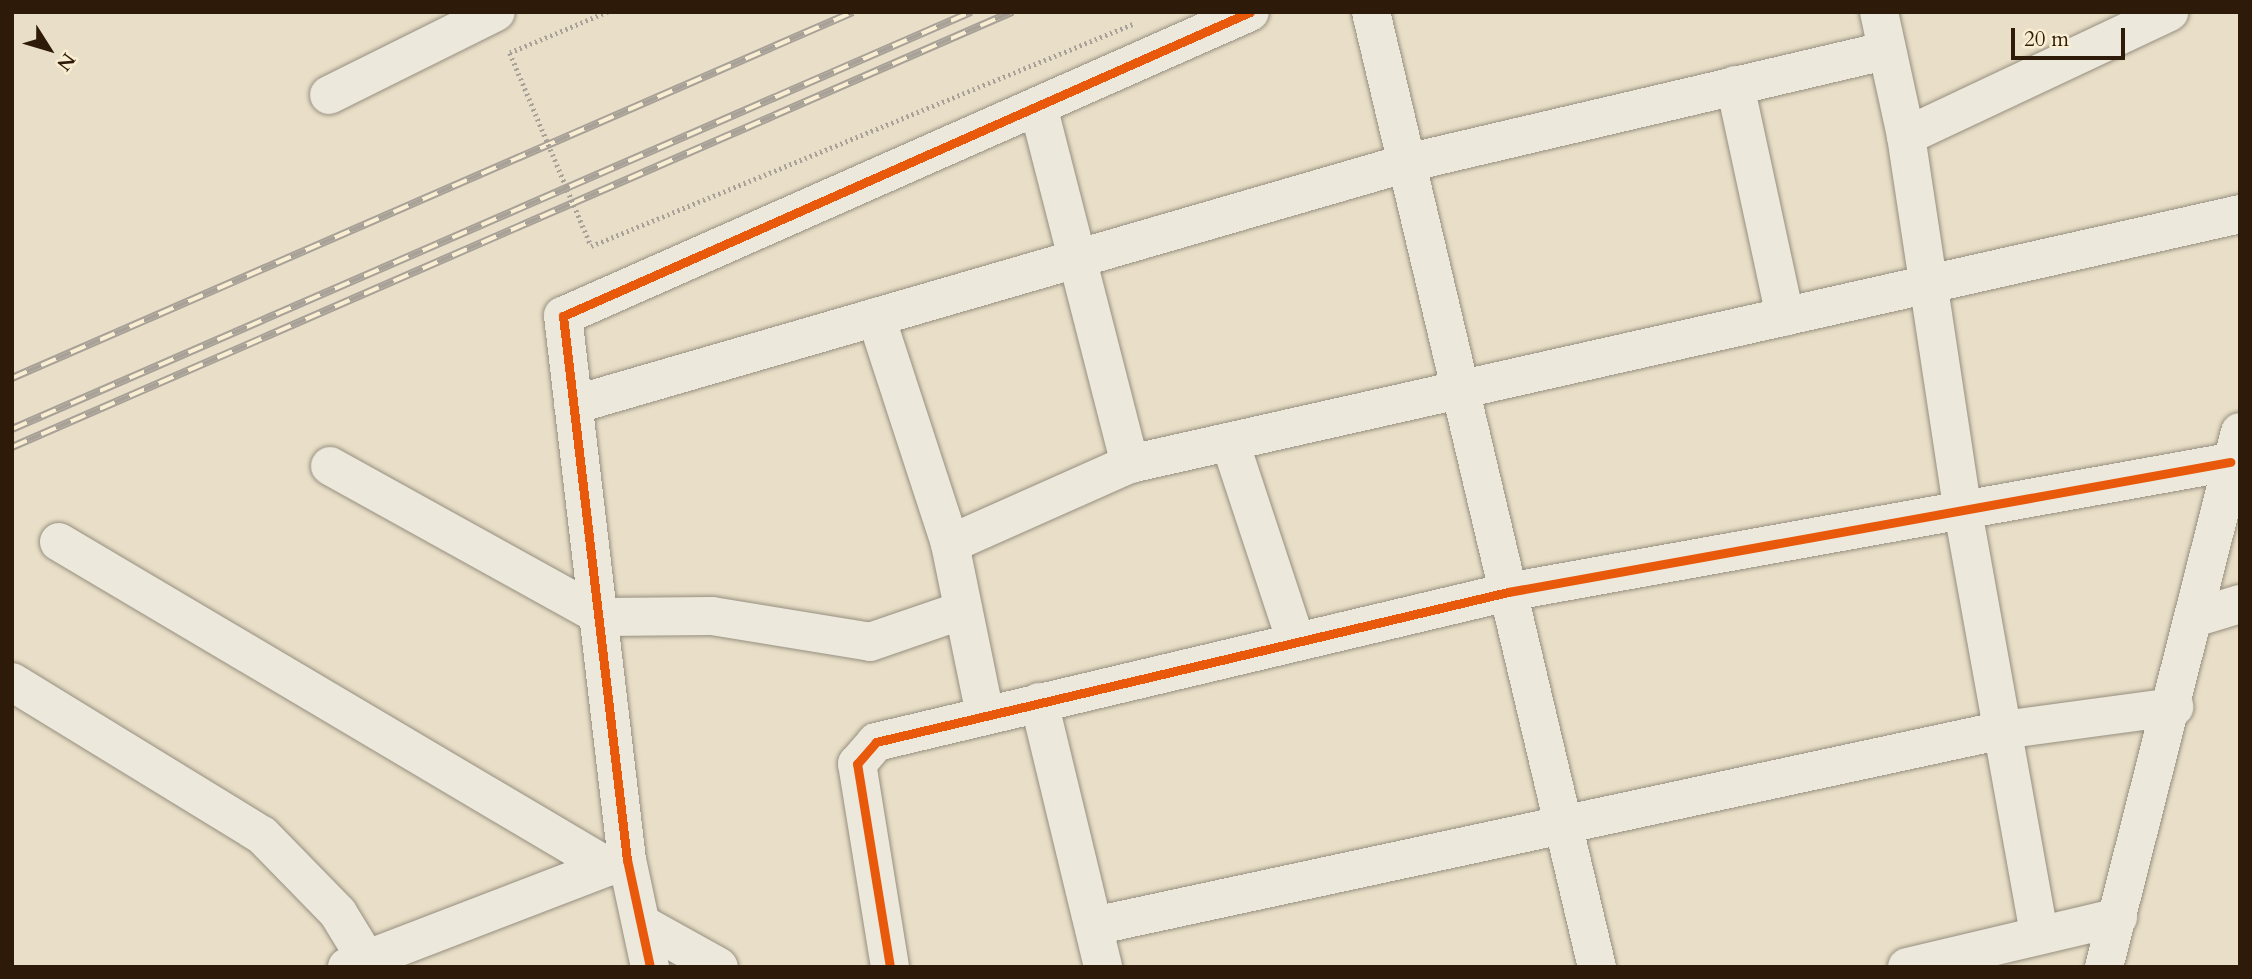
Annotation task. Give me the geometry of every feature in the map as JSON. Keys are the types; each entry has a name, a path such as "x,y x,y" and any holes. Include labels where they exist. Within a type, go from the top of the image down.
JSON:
{"street":[{"path":"329,95 496,12"},
{"path":"650,967 642,924 617,863 602,617 563,316 1250,12"},
{"path":"1371,12 1597,967"},
{"path":"1879,12 1906,136 1963,511 2039,935"},
{"path":"1906,136 2169,12"},
{"path":"573,405 1407,163 1887,50"},
{"path":"1735,85 1785,317"},
{"path":"1038,106 1130,464"},
{"path":"950,544 1130,464 2240,214"},
{"path":"876,317 950,544 985,715"},
{"path":"1230,442 1296,641"},
{"path":"890,967 857,764 876,742 1508,592 1963,511 2235,447 2174,707 2104,967"},
{"path":"330,466 602,617 712,615 870,642 963,610"},
{"path":"59,542 617,863"},
{"path":"2194,618 2240,604"},
{"path":"12,682 262,835 317,888 362,964 617,863"},
{"path":"1039,702 1103,967"},
{"path":"1094,926 1563,821 2003,730 2174,707"},
{"path":"1907,967 2118,917"},
{"path":"642,924 719,967"}],"path":[{"path":"608,12 510,53 591,246 1135,23"}],"railway":[{"path":"12,378 853,12"},
{"path":"12,429 971,12"},
{"path":"12,447 1012,12"}],"cycle path":[{"path":"650,967 627,860 563,316 1250,12"},
{"path":"890,967 857,764 876,742 1508,592 2230,462"}]}
